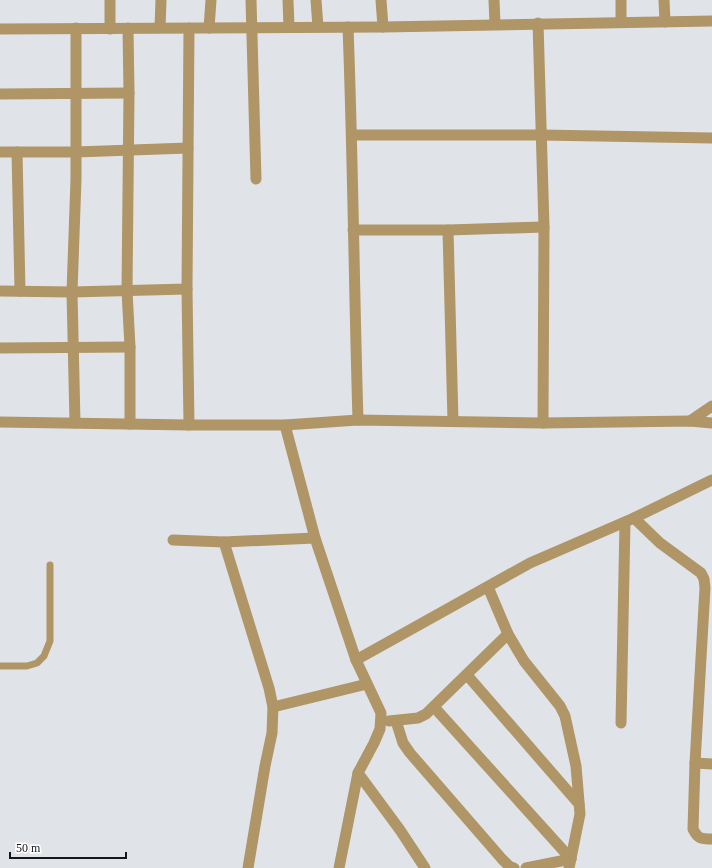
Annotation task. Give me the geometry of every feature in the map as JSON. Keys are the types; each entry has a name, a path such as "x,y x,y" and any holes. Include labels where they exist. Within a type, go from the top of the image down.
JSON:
{"street":[{"path":"110,0 110,29"},
{"path":"160,27 161,0"},
{"path":"209,28 210,0"},
{"path":"251,0 256,179"},
{"path":"288,0 289,27"},
{"path":"316,0 318,27"},
{"path":"381,0 383,27"},
{"path":"494,0 494,24"},
{"path":"620,0 621,22"},
{"path":"664,0 664,22"},
{"path":"0,29 383,27 712,20"},
{"path":"538,23 544,227 543,423"},
{"path":"348,27 352,135 358,420"},
{"path":"75,423 72,292 76,152 76,28"},
{"path":"128,28 129,151 127,291 130,347 130,424"},
{"path":"189,28 187,289 189,425"},
{"path":"0,94 129,93"},
{"path":"352,135 541,135 712,138"},
{"path":"0,152 129,151 188,148"},
{"path":"17,152 20,291"},
{"path":"353,230 448,230 544,227"},
{"path":"448,230 453,421"},
{"path":"0,291 72,292 187,289"},
{"path":"0,348 130,347"},
{"path":"690,421 712,406"},
{"path":"0,422 189,425 285,425 358,420 543,423 690,421 712,423"},
{"path":"285,425 315,538 356,660 381,713 380,729 358,773 339,868"},
{"path":"356,660 530,563 629,520 712,480"},
{"path":"621,723 629,520"},
{"path":"629,520 701,573 704,579 705,588 695,763 693,829 697,836 712,839"},
{"path":"173,540 224,542 315,538"},
{"path":"224,542 269,688 273,707 272,733 248,868"},
{"path":"488,587 508,634 524,661 560,706 564,716 576,766 580,814 570,864"},
{"path":"381,722 418,718 434,707 508,634"},
{"path":"467,675 579,804"},
{"path":"273,707 367,684"},
{"path":"434,707 570,864"},
{"path":"396,721 403,743 410,753 502,859 509,866 514,868"},
{"path":"695,763 712,764"},
{"path":"358,773 400,830 425,868"},
{"path":"526,868 570,864"}],"lane":[{"path":"0,666 26,666 37,664 44,656 50,641 50,565"}]}
